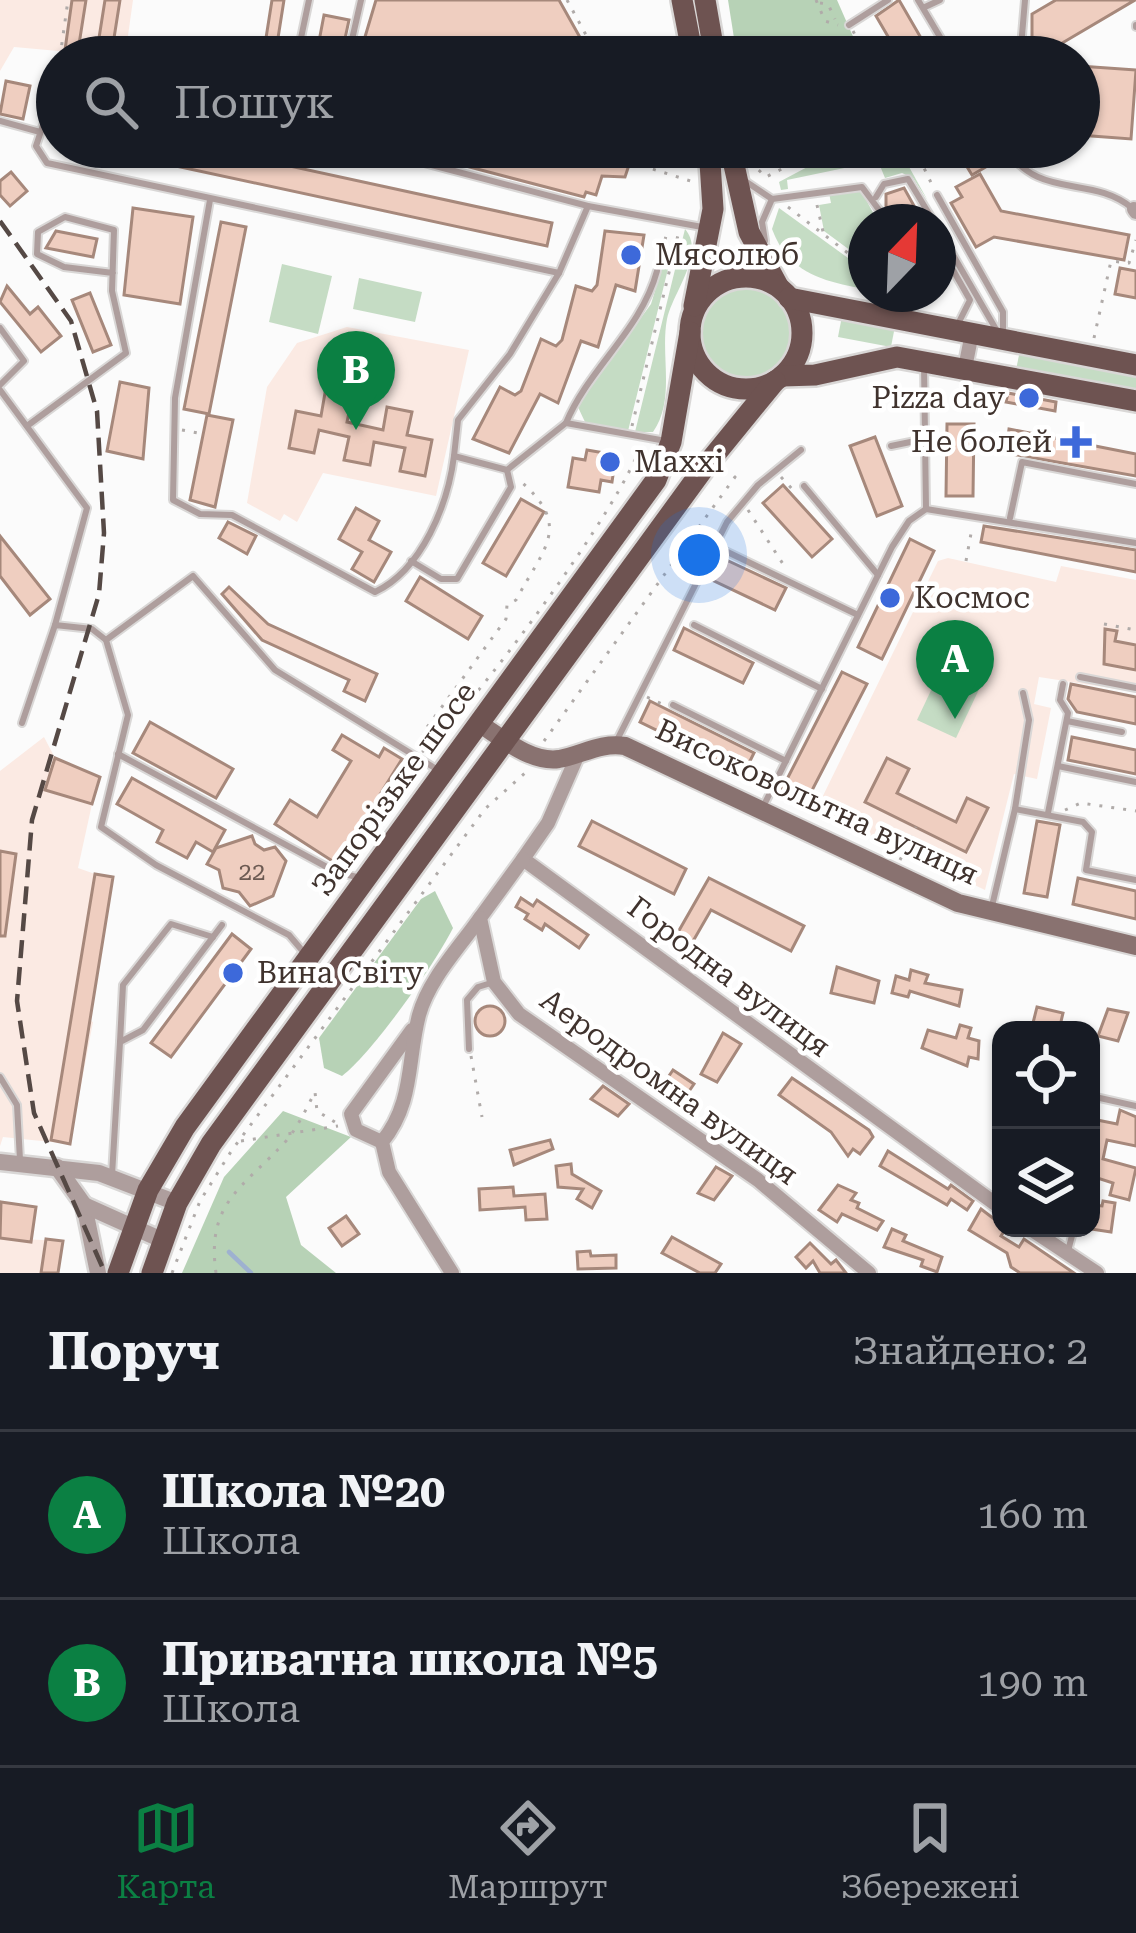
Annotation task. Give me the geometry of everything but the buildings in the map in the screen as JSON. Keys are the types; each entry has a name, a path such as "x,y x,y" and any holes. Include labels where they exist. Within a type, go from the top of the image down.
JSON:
{"main road":[{"path":"682,0 688,36"},
{"path":"704,0 711,36"},
{"name":"Запорізьке шосе","path":"118,1273 148,1190 184,1127 630,521 665,463 711,230 710,168"},
{"path":"738,168 748,232 802,338 778,378"},
{"path":"1136,365 963,332 753,278 721,283 707,292 691,325 698,362 724,385 741,389 873,358 924,361 1136,400"},
{"name":"Запорізьке шосе","path":"152,1273 177,1203 211,1144 778,378"},
{"name":"Високовольтна вулиця","path":"481,724 506,741 556,760 614,744 990,915 1136,946"}],"street":[{"path":"963,332 965,368"},
{"path":"382,1142 345,1124 404,1046 440,974 548,823 579,752"},
{"name":"Городна вулиця","path":"523,859 992,1201"},
{"path":"480,918 494,982"},
{"name":"Аеродромна вулиця","path":"494,982 519,1014 758,1180 869,1273"},
{"path":"382,1142 398,1123 408,1093 418,1020"},
{"path":"382,1142 389,1172 452,1273"},
{"path":"0,1162 112,1177 177,1203"},
{"path":"57,1167 84,1204 98,1273"},
{"path":"84,1204 162,1240"},
{"path":"1042,1237 1096,1273"}],"lane":[{"path":"301,36 309,0"},
{"path":"352,36 361,0"},
{"path":"849,25 888,0"},
{"path":"940,0 922,4 940,36"},
{"path":"1022,36 1025,0"},
{"path":"0,122 36,131"},
{"path":"69,168 559,273"},
{"path":"443,168 588,206 682,220 711,230"},
{"path":"745,168 774,199"},
{"path":"1021,168 1025,173 1112,196 1135,211"},
{"path":"876,200 879,188 903,177 922,204"},
{"path":"774,199 856,186 878,204"},
{"path":"937,195 1004,312 1002,339"},
{"path":"774,199 762,222 778,284"},
{"path":"210,200 175,398 173,500 184,508 232,515 372,592 411,561 448,499 458,420 510,354 559,273 588,206"},
{"path":"27,426 126,353 113,273 114,230 65,217 38,232 37,254 47,260 113,273"},
{"path":"956,260 1002,339"},
{"path":"508,470 566,423 576,400 649,302 657,271"},
{"path":"956,275 970,300 963,332"},
{"path":"0,328 24,361 0,388 87,508 22,723"},
{"path":"924,361 926,509"},
{"path":"566,423 671,442"},
{"path":"890,446 925,439"},
{"path":"614,744 713,545 743,503 801,450"},
{"path":"454,456 508,470"},
{"path":"1010,518 1022,462 1136,484"},
{"path":"411,561 441,579 457,579 511,487 508,470"},
{"path":"804,486 878,575"},
{"path":"761,811 909,520 926,509 1010,518 1136,543"},
{"path":"713,545 858,615"},
{"path":"106,640 193,576 275,670 444,774"},
{"path":"694,625 822,689"},
{"path":"55,626 92,629 106,640 128,715 100,827 157,865 289,934 308,958"},
{"path":"1080,677 1136,688"},
{"path":"1048,813 1067,721 1060,700 1063,684"},
{"path":"990,915 1015,809 1029,719 1023,693"},
{"path":"673,705 786,761"},
{"path":"1067,721 1122,732"},
{"path":"118,754 336,872 365,879"},
{"path":"1058,766 1136,782"},
{"path":"1015,809 1083,822 1092,832 1086,870 1136,880"},
{"path":"112,1177 124,986 171,924 213,937"},
{"path":"120,1042 143,1030 222,925"},
{"path":"469,1049 467,1000 478,987 494,982"},
{"path":"0,1077 16,1105 20,1164"},
{"path":"1100,1098 1136,1106"},
{"path":"1067,1254 1072,1237"}],"path":[{"path":"63,36 68,0"},
{"path":"567,0 584,36"},
{"path":"817,1 825,21 836,22"},
{"path":"817,1 828,4 846,36"},
{"path":"849,25 855,36"},
{"path":"649,168 698,184"},
{"path":"752,168 766,176 774,199 848,254"},
{"path":"766,176 782,168"},
{"path":"924,168 937,195"},
{"path":"815,191 824,236"},
{"path":"657,271 670,218"},
{"path":"631,434 682,220"},
{"path":"1094,338 1111,261 1129,263 1136,240"},
{"path":"176,429 203,434"},
{"path":"415,758 440,738 487,677 623,488 643,436"},
{"path":"636,460 648,461"},
{"path":"344,867 415,758 425,730 506,619 507,605 516,600 553,531 538,496 508,470"},
{"path":"541,746 735,477 722,471"},
{"path":"776,471 795,493 804,486"},
{"path":"743,503 784,563 789,582"},
{"path":"966,561 975,515"},
{"path":"1104,624 1136,630"},
{"path":"640,694 673,705"},
{"path":"172,1273 200,1201 238,1141 484,809 527,770"},
{"path":"1060,816 1069,806 1081,803 1136,811"},
{"path":"894,872 916,827"},
{"path":"469,1049 482,1117"},
{"path":"216,1273 212,1237 225,1203 292,1134 315,1092 317,1111 345,1124"},
{"path":"238,1141 345,1124"}],"shaded area":[{"path":"0,0 133,0 128,36 36,36 36,49 14,47 0,71"},
{"path":"347,327 469,350 436,496 323,473 297,522 284,514 280,521 247,503 267,387 297,343"},
{"path":"948,558 1056,582 1061,566 1136,580 1136,692 1039,677 1034,704 1051,708 1037,779 1014,774 985,890 816,810 938,561"},
{"path":"44,737 55,758 45,790 92,804 78,868 95,874 87,1019 93,1022 70,1144 3,1137 0,1146 0,771"},
{"path":"0,1238 63,1241 58,1273 0,1273"}],"green space":[{"path":"728,0 837,0 853,36 734,36"},
{"path":"805,168 844,168 787,180 788,189 781,190 779,182"},
{"path":"881,168 910,168 928,201 913,178 902,173 885,178"},
{"path":"862,192 868,204 848,204 848,249 824,231 819,205 831,203 829,193"},
{"path":"779,208 848,258 848,285 822,279 798,265 772,229"},
{"path":"685,229 692,249 667,319 664,406 653,432 635,432"},
{"path":"282,264 332,276 318,334 269,322"},
{"path":"662,268 668,269 628,431 585,422 577,405 651,304"},
{"path":"359,278 422,292 415,322 353,309"},
{"path":"745,285 779,299 793,333 779,367 745,381 711,367 697,333 711,299"},
{"path":"842,316 895,326 891,347 838,337"},
{"path":"1020,350 1136,372 1136,393 1016,370"},
{"path":"952,646 991,664 956,738 917,720"},
{"path":"435,891 453,928 432,963 355,1064 342,1076 324,1068 319,1038 421,899"},
{"path":"283,1111 351,1137 286,1197 301,1245 336,1273 182,1273 224,1177"}],"waterway":[{"path":"229,1252 251,1273"}],"railway":[{"path":"0,221 71,321 97,411 104,533 99,594 32,820 17,1001 34,1113 105,1273"}],"place":[{"name":"Мясолюб","path":"631,255"},
{"name":"Pizza day","path":"1029,398"},
{"name":"Приватна школа №5","path":"356,430"},
{"name":"Не болей","path":"1076,442"},
{"name":"Maxxi","path":"610,462"},
{"name":"Космос","path":"890,598"},
{"name":"Школа №20","path":"955,719"},
{"name":"Вина Світу","path":"233,973"}]}
